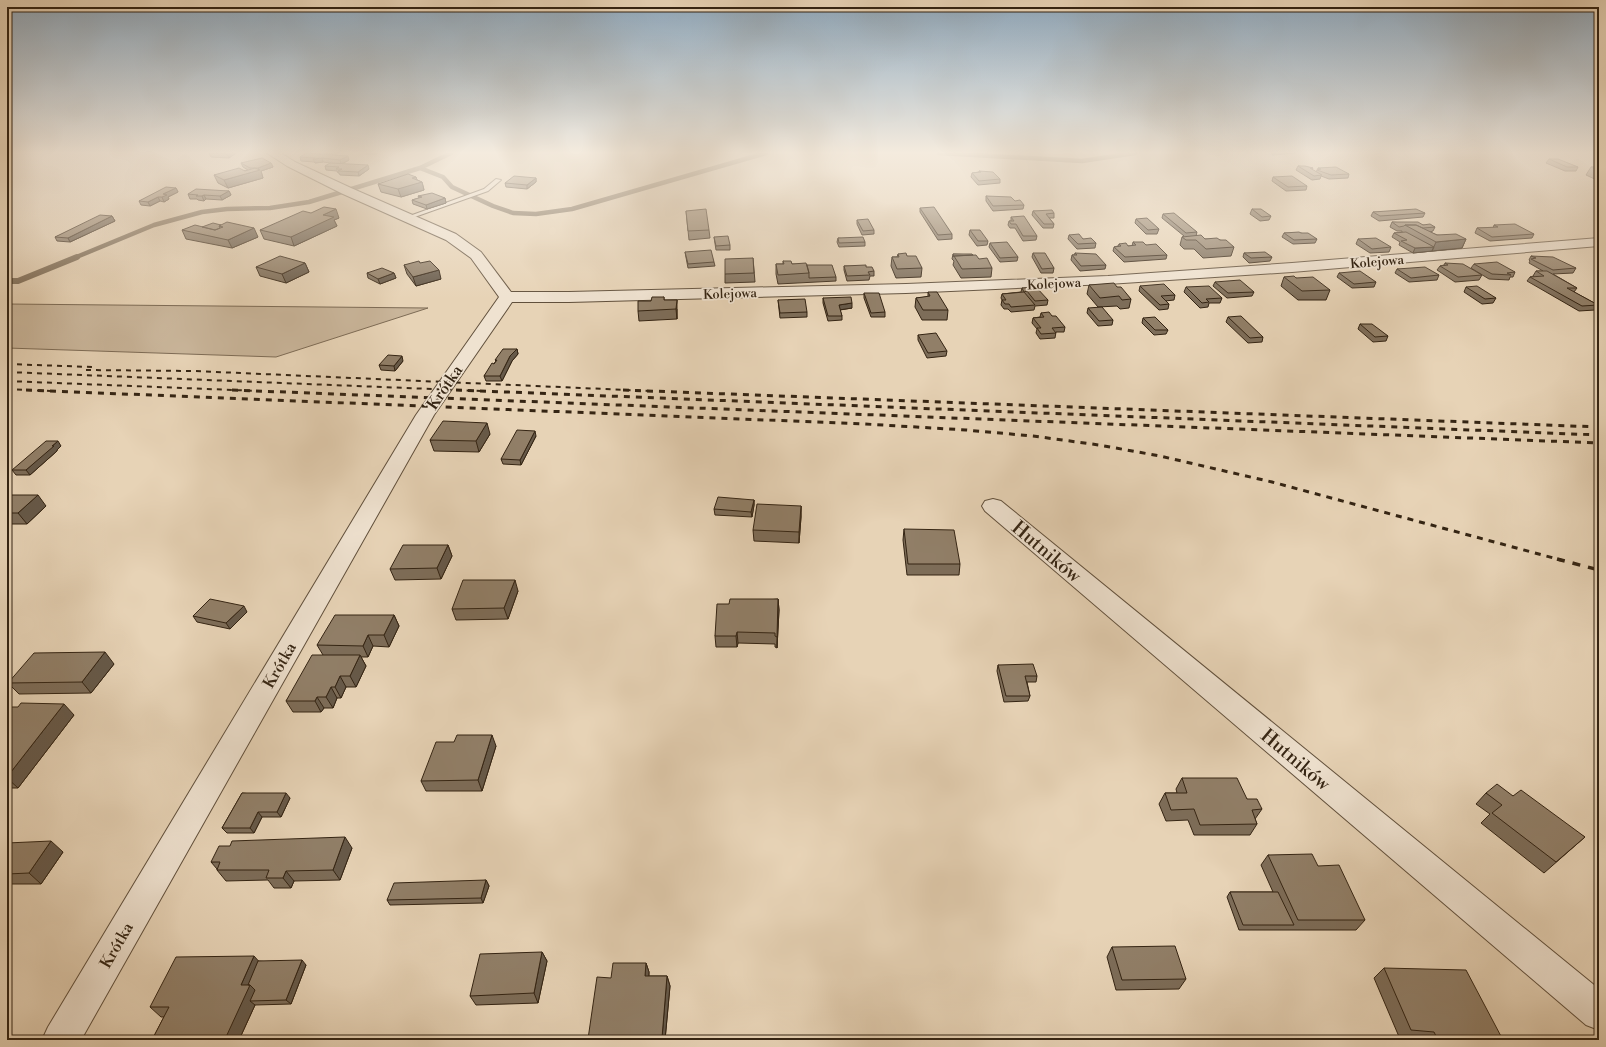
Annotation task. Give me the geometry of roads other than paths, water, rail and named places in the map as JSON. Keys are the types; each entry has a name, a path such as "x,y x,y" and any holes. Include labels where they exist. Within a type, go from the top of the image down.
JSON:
{"street":[{"path":"370,202 451,237 468,248 476,255 507,297"},
{"name":"Kolejowa","path":"507,297 569,297 920,288 1098,281 1340,265 1599,242"},
{"name":"Krótka","path":"61,1040 425,415 507,297"},
{"name":"Hutników","path":"993,506 1599,1012"}],"lane":[{"path":"407,218 452,202"}],"waterway":[{"path":"74,258 154,225 202,212 227,209 270,208 309,202"},
{"path":"484,202 513,213 536,214 572,209 597,202"},
{"path":"7,281 18,281 77,257"}],"railway":[{"path":"7,364 92,367"},
{"path":"86,370 194,371 650,391"},
{"path":"7,372 459,390"},
{"path":"7,381 258,391"},
{"path":"7,389 45,391"},
{"path":"26,390 45,391"},
{"path":"232,390 1599,443"},
{"path":"459,390 1599,435"},
{"path":"459,390 481,391"},
{"path":"623,390 1599,427"},
{"path":"45,391 865,424 966,430 1033,436 1099,445 1160,456 1272,482 1561,560"},
{"path":"45,391 50,391"},
{"path":"1557,559 1599,570"}]}
